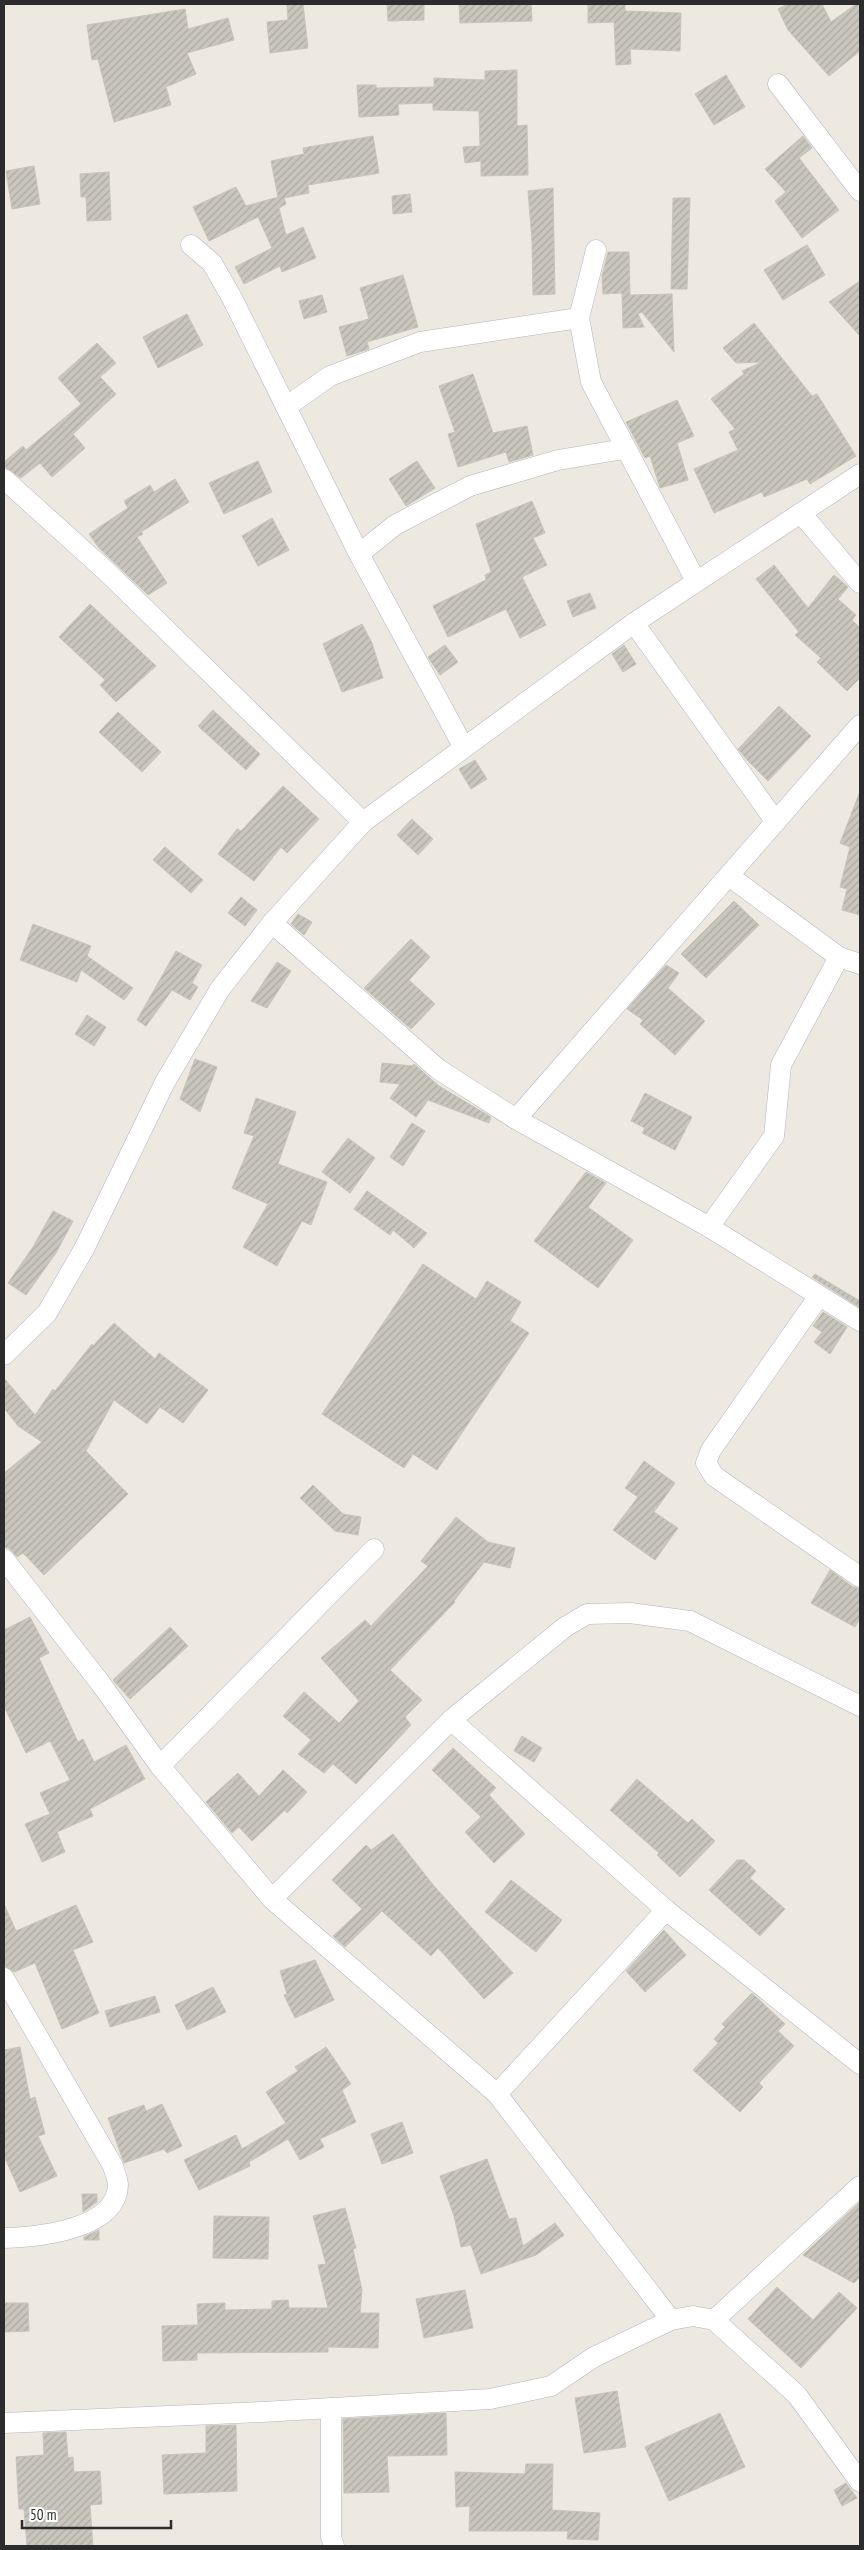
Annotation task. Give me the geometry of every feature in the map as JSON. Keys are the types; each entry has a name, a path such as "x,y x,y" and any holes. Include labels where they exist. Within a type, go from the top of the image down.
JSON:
{"street":[{"path":"778,84 860,191"},
{"path":"191,245 212,263 286,407 358,554 463,746"},
{"path":"596,250 578,318 591,382 624,449 696,581"},
{"path":"286,407 330,376 420,342 578,318"},
{"path":"358,554 395,525 470,486 558,460 624,449"},
{"path":"4,1355 47,1313 84,1249 165,1082 220,989 272,923 362,822 463,746 634,623 860,474"},
{"path":"4,479 106,571 362,822"},
{"path":"802,513 860,583"},
{"path":"634,623 776,822"},
{"path":"516,1119 860,725"},
{"path":"729,876 840,957 860,964"},
{"path":"272,923 438,1069 516,1119 709,1227 860,1321"},
{"path":"709,1227 774,1136 781,1065 840,957"},
{"path":"819,1296 711,1450 706,1463 714,1476 860,1578"},
{"path":"160,1766 374,1550"},
{"path":"4,1560 101,1684 160,1766 272,1899 497,2094 671,2320"},
{"path":"272,1899 452,1720 565,1626 587,1614 630,1613 690,1621 860,1706"},
{"path":"452,1720 666,1910 860,2064"},
{"path":"497,2094 666,1910"},
{"path":"4,1978 113,2166 118,2185 112,2205 100,2217 42,2236 4,2238"},
{"path":"714,2320 860,2186"},
{"path":"4,2423 490,2399 551,2386 594,2357 671,2320 693,2316 714,2320 797,2395 860,2482"},
{"path":"331,2408 331,2537 334,2546"}],"building":[{"path":"287,4 303,4 308,48 270,53 267,22 288,20"},
{"path":"387,4 424,4 424,20 388,21"},
{"path":"459,4 531,4 532,21 460,23"},
{"path":"588,4 625,4 625,11 681,13 680,51 630,49 631,64 616,65 614,22 588,23"},
{"path":"788,4 822,4 831,22 856,4 860,4 860,51 829,76 788,30 778,9"},
{"path":"185,9 188,29 228,18 234,40 187,53 196,74 166,87 171,105 114,122 98,59 92,60 87,25"},
{"path":"517,70 517,126 527,125 528,175 481,176 481,161 465,163 463,147 480,146 479,111 433,110 433,103 398,104 399,115 359,117 357,85 376,85 376,88 434,87 434,78 485,80 485,71"},
{"path":"726,75 745,107 714,125 695,94"},
{"path":"373,136 379,173 308,185 309,193 284,198 286,204 279,208 286,235 303,227 316,258 282,272 280,266 244,284 235,267 272,248 258,217 209,241 193,207 236,187 246,206 278,197 271,161 304,154 303,148"},
{"path":"803,136 812,148 799,158 839,210 802,238 775,201 786,192 765,169"},
{"path":"34,166 40,204 12,209 6,171"},
{"path":"109,172 111,220 87,221 86,197 81,197 80,174"},
{"path":"553,188 555,294 533,295 532,241 528,191"},
{"path":"410,194 412,212 393,214 392,196"},
{"path":"673,198 690,198 687,289 671,289"},
{"path":"807,245 825,275 783,300 764,270"},
{"path":"608,252 629,252 630,295 672,294 674,352 642,312 638,314 644,327 623,328 622,293 603,294 602,276"},
{"path":"403,275 418,327 367,342 369,349 347,356 339,327 369,319 360,288"},
{"path":"860,281 860,336 829,302"},
{"path":"322,295 327,312 304,319 299,301"},
{"path":"187,314 203,345 158,368 143,337"},
{"path":"754,323 812,396 817,394 856,456 810,484 807,479 764,497 762,492 714,513 694,469 738,450 729,432 735,429 711,399 744,374 742,371 762,362 736,363 723,348"},
{"path":"97,343 116,363 100,377 116,394 73,434 85,448 52,477 40,463 21,478 5,467 4,462 23,446 26,450 81,404 58,378"},
{"path":"473,374 493,433 527,426 533,455 509,462 506,452 458,467 448,434 455,432 439,386"},
{"path":"677,400 694,436 677,443 688,480 660,488 650,456 645,458 626,422"},
{"path":"258,461 272,492 224,514 209,483"},
{"path":"417,461 435,488 406,506 389,479"},
{"path":"175,479 189,502 141,532 143,534 137,537 167,583 148,595 99,548 89,534 128,508 124,501 150,485 154,492"},
{"path":"532,501 545,533 533,538 547,565 522,577 546,625 520,638 506,609 448,637 433,606 486,580 485,575 491,572 476,524"},
{"path":"272,518 289,550 258,566 242,536"},
{"path":"774,565 808,608 834,575 848,587 838,599 856,615 852,620 860,628 860,678 847,691 817,662 821,658 795,635 799,632 756,579"},
{"path":"590,593 596,608 573,617 567,601"},
{"path":"90,604 156,666 116,702 100,685 105,680 59,637"},
{"path":"362,624 372,643 383,678 342,692 323,644"},
{"path":"445,645 458,662 440,675 428,657"},
{"path":"624,645 636,664 623,672 612,654"},
{"path":"779,706 811,736 768,781 738,749"},
{"path":"213,710 260,754 246,770 198,726"},
{"path":"118,712 161,752 142,772 99,732"},
{"path":"475,760 487,779 471,789 459,769"},
{"path":"283,786 319,819 287,853 281,847 254,881 218,854 237,829 241,831"},
{"path":"859,794 860,915 842,910 847,889 840,887 850,847 840,843"},
{"path":"412,819 433,839 418,855 397,835"},
{"path":"165,847 203,880 191,893 153,860"},
{"path":"241,897 257,910 245,926 228,913"},
{"path":"734,901 759,925 706,978 681,954"},
{"path":"298,914 312,922 304,935 291,924"},
{"path":"33,924 91,946 87,956 133,988 124,1000 81,970 77,982 20,960"},
{"path":"411,939 430,957 409,980 435,1004 411,1029 364,988"},
{"path":"176,951 202,965 192,983 198,987 190,1000 172,990 146,1026 137,1020"},
{"path":"277,962 291,971 267,1008 251,1001"},
{"path":"666,965 679,973 668,988 705,1021 675,1055 640,1024 643,1020 627,1009"},
{"path":"87,1015 106,1027 94,1046 75,1034"},
{"path":"195,1059 217,1067 200,1112 180,1099"},
{"path":"382,1063 412,1066 414,1064 439,1086 491,1117 489,1123 428,1100 416,1117 390,1098 400,1084 380,1082"},
{"path":"645,1093 692,1117 675,1150 642,1133 645,1128 631,1121"},
{"path":"256,1098 296,1112 278,1164 327,1182 311,1225 302,1221 277,1266 243,1247 268,1204 232,1188 254,1136 244,1133"},
{"path":"412,1123 425,1131 403,1166 390,1157"},
{"path":"348,1138 375,1158 350,1193 322,1172"},
{"path":"586,1172 606,1183 588,1207 633,1240 598,1288 534,1241"},
{"path":"367,1191 427,1233 414,1248 393,1230 390,1235 354,1209"},
{"path":"53,1211 73,1221 56,1253 26,1295 8,1283 33,1247"},
{"path":"423,1264 476,1299 487,1281 521,1302 510,1321 529,1333 437,1470 413,1454 404,1468 322,1414"},
{"path":"815,1274 860,1301 859,1307 812,1277"},
{"path":"823,1312 847,1327 830,1354 814,1342 822,1332 813,1326"},
{"path":"114,1323 155,1359 159,1353 208,1390 183,1423 160,1407 147,1424 114,1400 86,1451 128,1494 44,1575 23,1553 17,1557 9,1548 4,1547 4,1473 42,1442 18,1426 4,1408 4,1378 35,1415 53,1389 55,1391 92,1344 93,1346"},
{"path":"644,1461 675,1483 654,1512 678,1528 655,1560 613,1530 638,1497 625,1488"},
{"path":"313,1485 343,1514 361,1517 358,1535 335,1531 300,1498"},
{"path":"456,1517 488,1542 515,1548 510,1568 484,1562 455,1602 390,1670 422,1700 405,1717 411,1725 356,1784 333,1764 324,1773 298,1754 311,1740 283,1716 304,1692 339,1723 359,1701 321,1658 365,1620 371,1626 428,1566 421,1561"},
{"path":"830,1570 853,1587 860,1589 860,1618 855,1627 811,1603"},
{"path":"30,1617 49,1653 39,1658 78,1742 83,1739 94,1762 126,1745 145,1779 90,1809 93,1816 57,1832 65,1852 42,1862 25,1824 50,1814 40,1793 70,1780 50,1741 26,1753 4,1706 4,1630"},
{"path":"170,1627 188,1646 130,1699 113,1680"},
{"path":"522,1736 542,1748 534,1762 514,1751"},
{"path":"453,1748 496,1788 489,1795 525,1834 494,1863 465,1832 481,1817 432,1770"},
{"path":"283,1770 307,1792 287,1813 285,1810 252,1841 239,1827 232,1833 206,1802 238,1773 259,1796"},
{"path":"637,1779 688,1823 692,1819 715,1841 680,1877 657,1855 659,1853 610,1810"},
{"path":"393,1834 434,1886 513,1973 484,1999 438,1948 431,1956 382,1911 345,1947 333,1936 362,1909 332,1880 366,1845 371,1850"},
{"path":"737,1860 744,1860 756,1871 750,1878 785,1909 760,1936 709,1890"},
{"path":"511,1880 562,1920 536,1952 485,1912"},
{"path":"4,1904 16,1931 76,1905 93,1942 73,1950 99,2013 62,2029 35,1963 14,1972 6,1967 4,1961"},
{"path":"664,1930 686,1955 645,1992 626,1971"},
{"path":"315,1960 334,2000 295,2018 284,1995 287,1994 280,1971"},
{"path":"213,1987 226,2012 187,2030 175,2005"},
{"path":"752,1993 785,2024 778,2031 794,2046 759,2083 763,2087 740,2112 693,2070 718,2043 714,2039 725,2027 722,2024"},
{"path":"155,1996 160,2012 110,2027 105,2011"},
{"path":"20,2047 30,2099 35,2097 45,2134 38,2136 57,2176 20,2192 4,2156 4,2050"},
{"path":"326,2047 351,2084 342,2090 356,2122 320,2139 324,2147 300,2160 288,2139 249,2162 250,2166 199,2190 184,2160 236,2135 242,2149 286,2123 266,2092 298,2071 295,2067"},
{"path":"162,2104 182,2146 167,2153 164,2149 124,2163 108,2118 144,2105 146,2111"},
{"path":"402,2122 413,2153 382,2164 371,2134"},
{"path":"487,2159 509,2219 516,2218 523,2246 555,2223 564,2235 536,2255 481,2274 471,2245 461,2247 454,2216 440,2176"},
{"path":"82,2194 97,2194 97,2202 83,2212"},
{"path":"860,2202 860,2277 854,2283 803,2255"},
{"path":"345,2208 356,2248 353,2249 362,2290 360,2313 379,2313 378,2348 328,2347 328,2352 197,2353 197,2360 163,2361 162,2326 198,2325 197,2304 225,2303 225,2310 272,2309 272,2301 288,2300 289,2308 328,2308 318,2265 326,2264 313,2216"},
{"path":"214,2216 269,2217 268,2259 213,2258"},
{"path":"99,2230 99,2240 84,2240 84,2237"},
{"path":"777,2287 813,2320 839,2292 857,2308 801,2368 748,2319"},
{"path":"465,2290 473,2328 424,2338 416,2299"},
{"path":"4,2303 28,2303 29,2331 4,2332"},
{"path":"617,2391 626,2447 584,2453 575,2398"},
{"path":"446,2413 447,2455 387,2456 389,2492 344,2493 343,2419"},
{"path":"720,2413 745,2467 669,2501 645,2447"},
{"path":"236,2425 237,2491 164,2494 162,2455 206,2453 206,2426"},
{"path":"66,2432 68,2458 73,2457 74,2472 100,2471 102,2504 90,2505 93,2546 27,2546 24,2509 19,2509 16,2457 44,2455 43,2433"},
{"path":"526,2464 553,2464 552,2510 600,2513 598,2540 567,2539 568,2531 469,2531 470,2506 456,2507 455,2472 525,2474"},
{"path":"846,2483 857,2498 842,2506 834,2490"}]}
